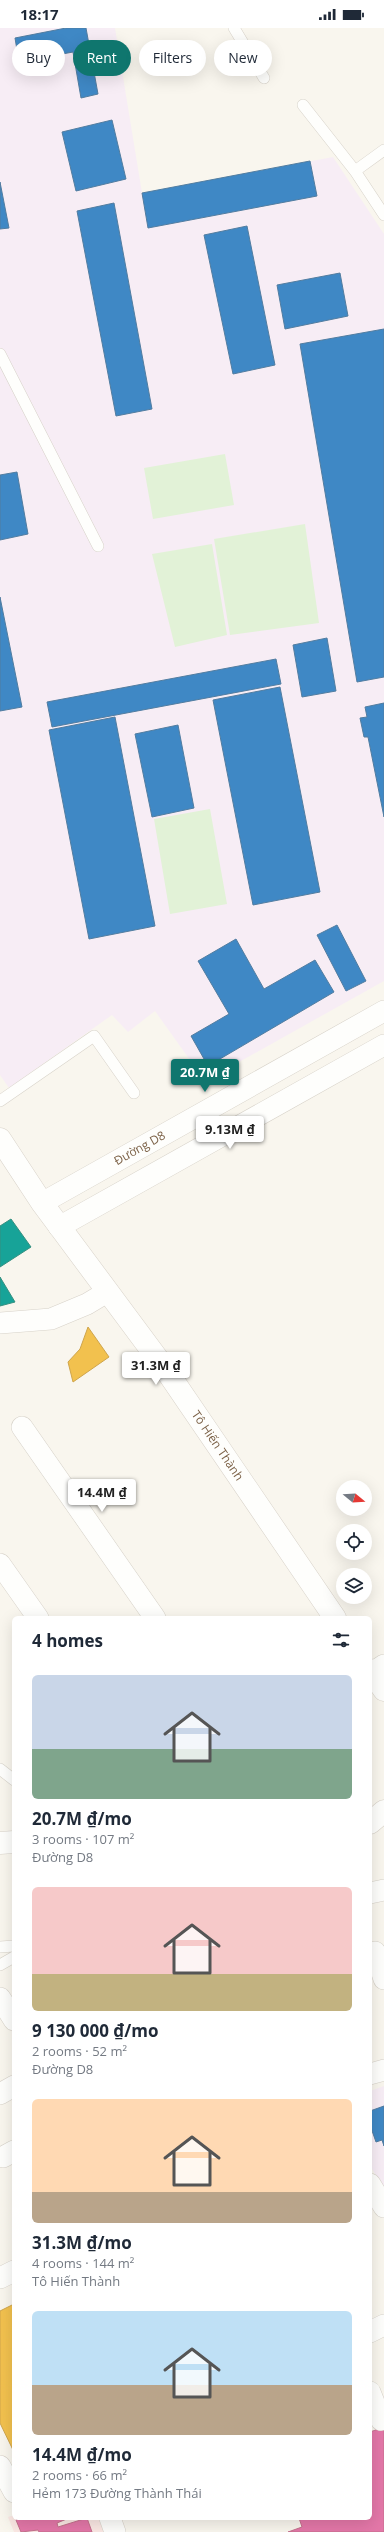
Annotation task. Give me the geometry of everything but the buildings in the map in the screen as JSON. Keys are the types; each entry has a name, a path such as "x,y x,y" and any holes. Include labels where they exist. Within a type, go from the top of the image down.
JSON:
{"main road":[{"name":"Tô Hiến Thành","path":"0,1139 59,1227 106,1292 166,1370 334,1616"},
{"path":"372,1821 384,1811"},
{"path":"372,1823 384,1822"},
{"path":"0,1843 12,1842"}],"street":[{"name":"Đường D8","path":"42,1203 384,1011"},
{"path":"59,1227 384,1045"},
{"path":"0,1323 50,1319 87,1304 106,1292"},
{"path":"22,1426 154,1616"},
{"path":"0,1564 37,1616"},
{"path":"372,1893 384,1890"},
{"path":"375,1952 384,1979"},
{"path":"0,1998 12,2017"},
{"path":"372,2073 384,2070"},
{"path":"0,2094 12,2087"},
{"path":"372,2187 384,2207"},
{"path":"0,2278 12,2272"},
{"path":"372,2331 384,2325"},
{"path":"372,2397 381,2420"},
{"path":"0,2466 12,2488"},
{"path":"0,2502 12,2497"},
{"path":"111,2520 115,2532"}],"lane":[{"path":"234,28 264,78"},
{"path":"303,104 355,171 384,215"},
{"path":"355,171 384,150"},
{"path":"0,354 98,546"},
{"path":"0,1101 94,1036 134,1093"},
{"path":"0,1769 12,1778"},
{"path":"0,1947 12,1946"},
{"path":"0,1965 12,1958"}],"shaded area":[{"path":"0,28 115,28 117,40 73,40 73,76 123,76 142,193 333,157 384,234 384,981 205,1081 155,1011 128,1032 112,1015 9,1088 0,1075"},
{"path":"384,2086 384,2190 372,2169 372,2090"},
{"path":"12,2516 12,2520 105,2520 108,2532 14,2532 8,2517"}],"green space":[{"path":"225,454 234,505 153,519 144,468"},
{"path":"305,524 319,623 230,635 214,539"},
{"path":"212,544 227,635 175,647 152,554"},
{"path":"210,809 227,904 170,914 154,819"}]}
